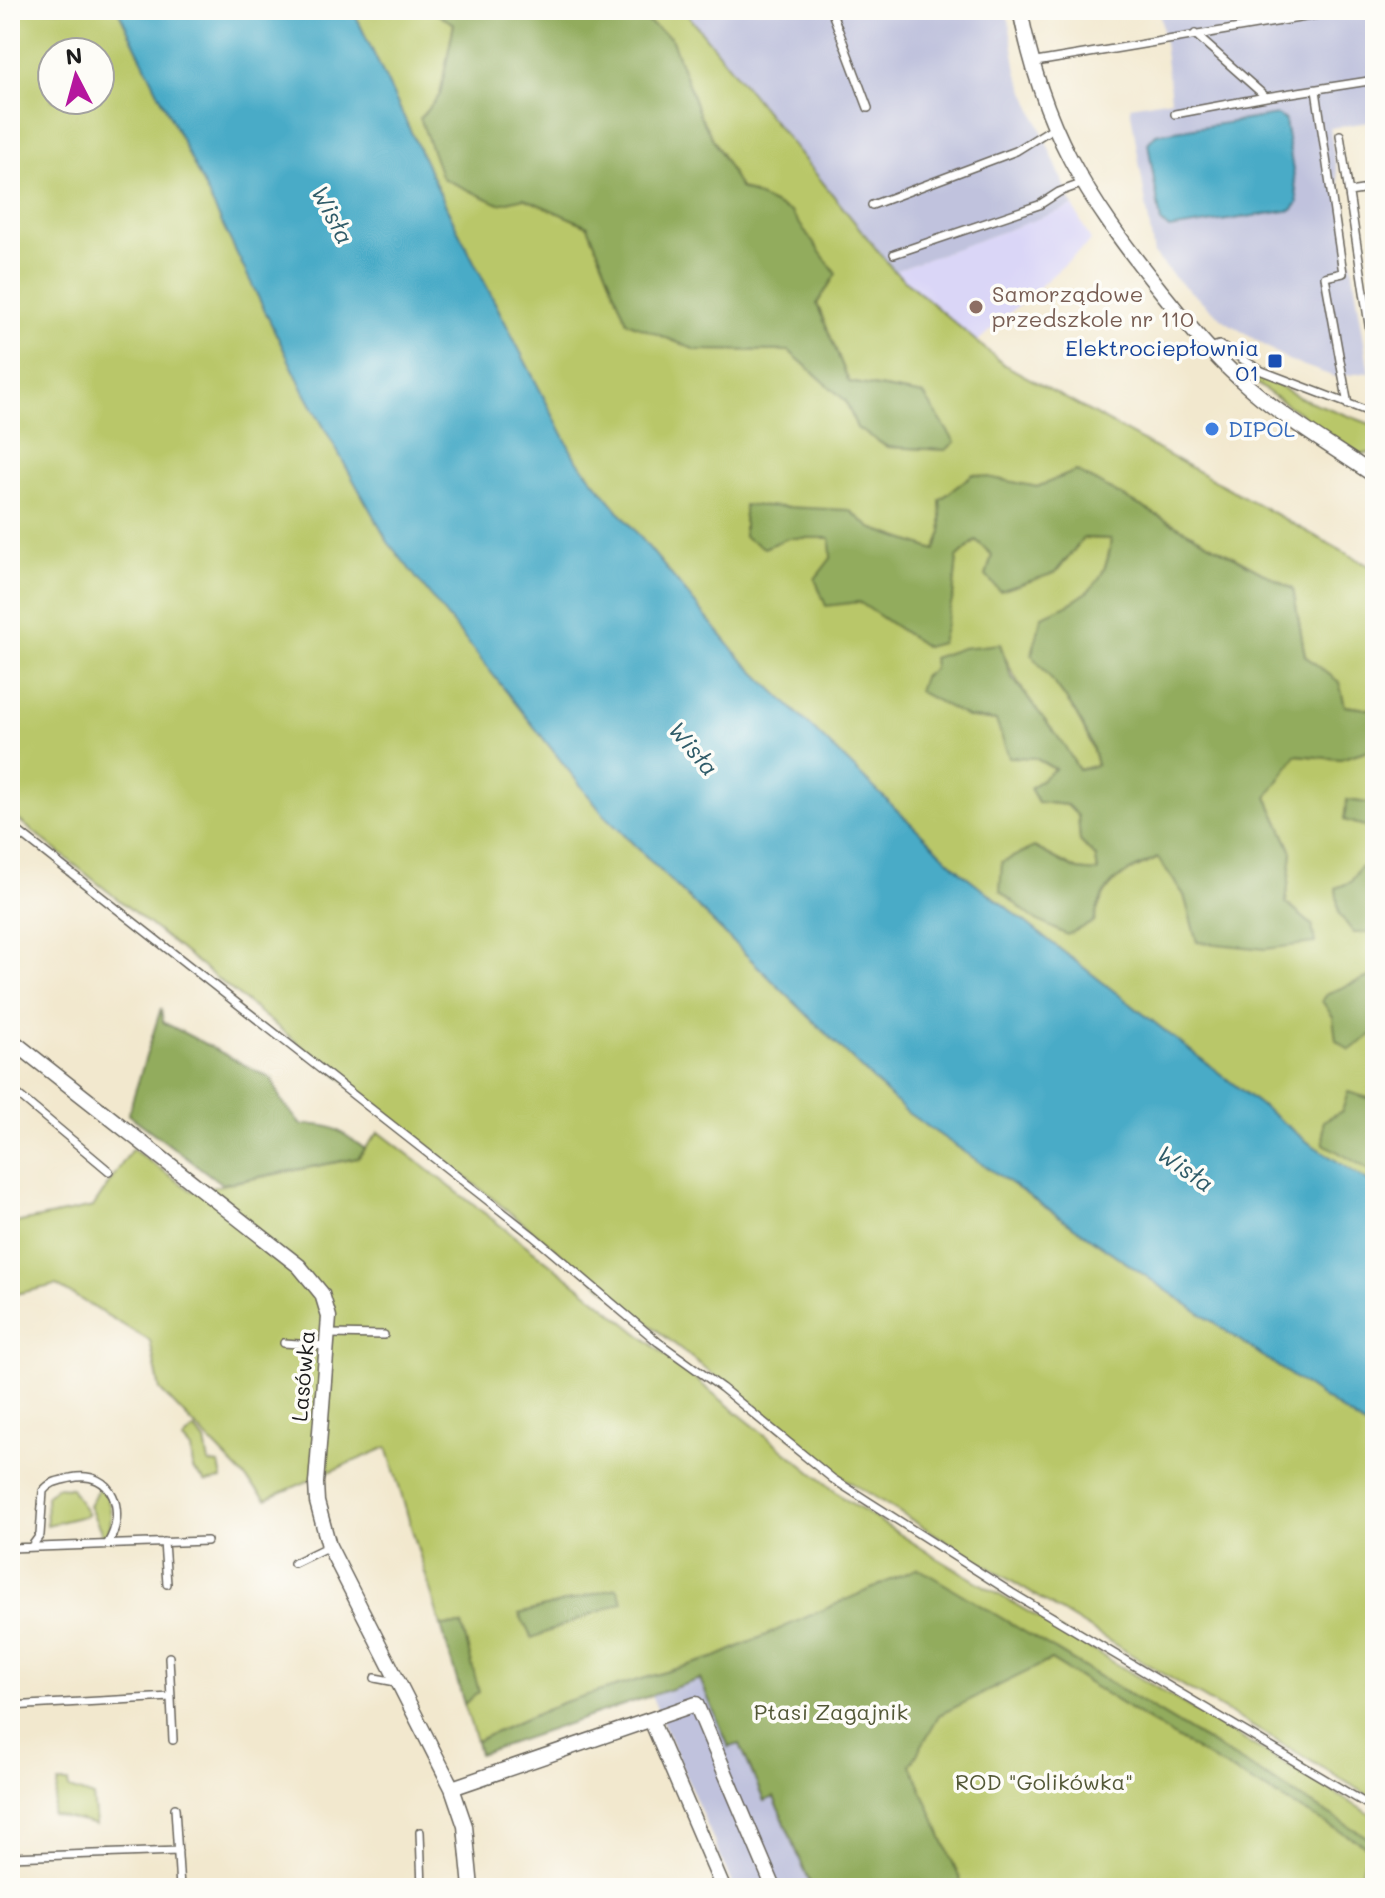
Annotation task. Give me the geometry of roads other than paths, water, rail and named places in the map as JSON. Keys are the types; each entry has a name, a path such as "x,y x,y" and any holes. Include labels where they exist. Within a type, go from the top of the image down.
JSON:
{"street":[{"path":"1020,10 1030,63 1053,128 1081,184 1134,258 1207,348 1285,414 1375,476"},
{"name":"Lasówka","path":"10,1039 299,1266 322,1294 329,1340 316,1483 317,1502 329,1546 452,1788 468,1843 471,1888"},
{"path":"452,1788 696,1704 774,1888"},
{"path":"651,1720 723,1888"}],"lane":[{"path":"831,10 868,108"},
{"path":"1030,63 1347,10"},
{"path":"1373,10 1375,21"},
{"path":"1195,34 1266,97"},
{"path":"1175,114 1375,80"},
{"path":"1316,90 1343,273 1325,277 1348,405"},
{"path":"872,205 1016,151 1053,128"},
{"path":"1340,135 1375,364"},
{"path":"894,254 1039,205 1059,192 1081,184"},
{"path":"1349,192 1375,188"},
{"path":"1365,303 1375,301"},
{"path":"1207,348 1219,345 1262,371 1375,414"},
{"path":"10,825 533,1236 658,1342 722,1388 833,1479 1012,1593 1375,1809"},
{"path":"10,1088 109,1171"},
{"path":"284,1343 384,1335"},
{"path":"32,1546 41,1527 43,1491 52,1482 86,1475 101,1479 110,1489 116,1527 108,1543"},
{"path":"10,1548 207,1541"},
{"path":"164,1542 167,1584"},
{"path":"294,1563 329,1546"},
{"path":"169,1657 173,1740"},
{"path":"375,1678 398,1683"},
{"path":"10,1706 171,1697"},
{"path":"175,1808 180,1888"},
{"path":"420,1832 422,1888"},
{"path":"10,1857 178,1851"}],"water":[{"name":"Wisła","path":"118,10 353,10 456,227 575,458 739,657 961,872 1309,1143 1375,1186 1375,1433 905,1111 604,815 388,542 305,393"},
{"path":"1277,115 1285,120 1298,203 1292,210 1169,229 1161,222 1148,143 1156,134"}],"place":[{"name":"Samorządowe przedszkole nr 110","path":"976,307"},
{"name":"Elektrociepłownia 01","path":"1275,361"},
{"name":"DIPOL","path":"1212,429"}],"park label":[{"name":"Ptasi Zagajnik","path":"831,1712"},
{"name":"ROD \"Golikówka\"","path":"1044,1782"}]}
